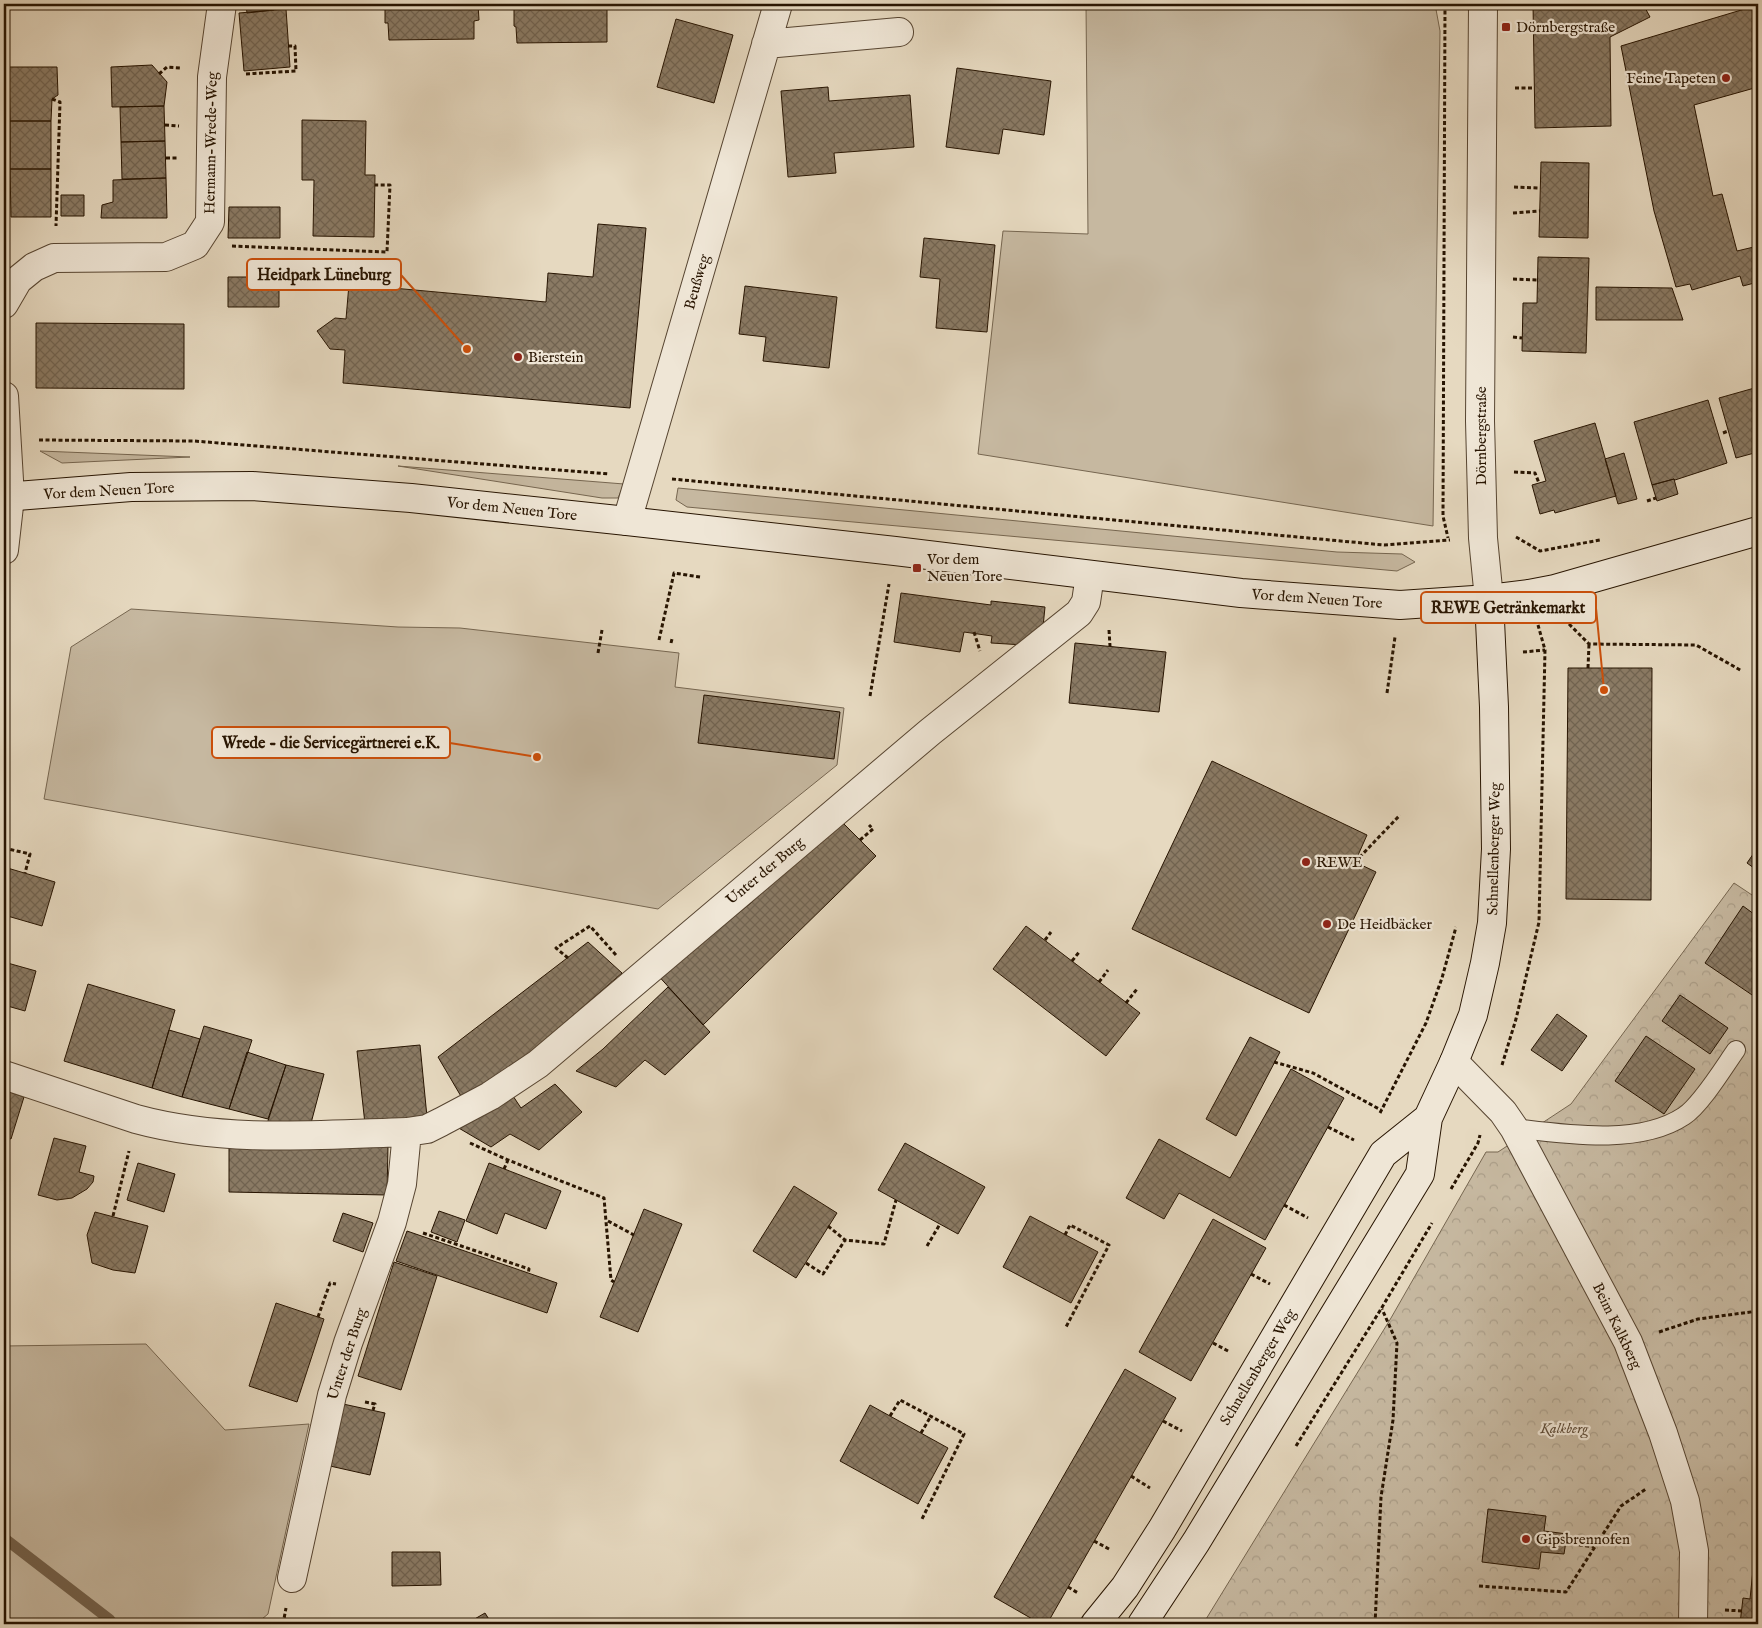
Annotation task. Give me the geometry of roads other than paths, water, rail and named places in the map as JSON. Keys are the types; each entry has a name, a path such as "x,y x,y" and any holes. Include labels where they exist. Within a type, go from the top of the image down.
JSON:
{"street":[{"name":"Hermann-Wrede-Weg","path":"4,304 18,280 34,267 54,258 166,257 195,245 210,222 212,77 222,4"},
{"name":"Beußweg","path":"627,521 778,4"},
{"name":"Dörnbergstraße","path":"1484,4 1480,421 1483,538 1489,599"},
{"path":"766,44 899,32"},
{"path":"4,396 7,440 7,497 4,550"},
{"name":"Vor dem Neuen Tore","path":"7,497 131,487 252,486 411,498 895,551 1242,593 1400,605 1489,599 1555,589 1758,531"},
{"name":"Unter der Burg","path":"4,1074 136,1119 158,1125 201,1132 299,1135 407,1132 427,1128 441,1122 518,1079 930,732 1079,613 1086,602 1090,575"},
{"name":"Schnellenberger Weg","path":"1142,1624 1196,1542 1420,1174 1428,1118 1473,1015 1492,923 1495,888 1494,707 1489,599"},
{"name":"Beim Kalkberg","path":"1454,1062 1503,1112 1514,1128 1628,1342 1663,1433 1685,1501 1694,1552 1693,1624"},
{"name":"Schnellenberger Weg","path":"1095,1624 1125,1587 1162,1529 1384,1154 1428,1118"},
{"name":"Unter der Burg","path":"292,1578 332,1396 348,1343 392,1222 402,1184 407,1132"}],"lane":[{"path":"1514,1128 1564,1134 1598,1135 1630,1133 1661,1128 1685,1115 1707,1092 1736,1050"}],"waterway":[{"path":"4,1538 113,1624"}],"place":[{"name":"Dörnbergstraße","path":"1506,27"},
{"name":"Feine Tapeten","path":"1726,78"},
{"name":"Heidpark Lüneburg","path":"467,349"},
{"name":"Bierstein","path":"518,357"},
{"name":"Vor dem Neuen Tore","path":"917,568"},
{"name":"REWE Getränkemarkt","path":"1604,690"},
{"name":"Wrede - die Servicegärtnerei e.K.","path":"537,757"},
{"name":"REWE","path":"1306,862"},
{"name":"De Heidbäcker","path":"1327,924"},
{"name":"Gipsbrennofen","path":"1526,1539"}],"park label":[{"name":"Kalkberg","path":"1564,1428"}]}
